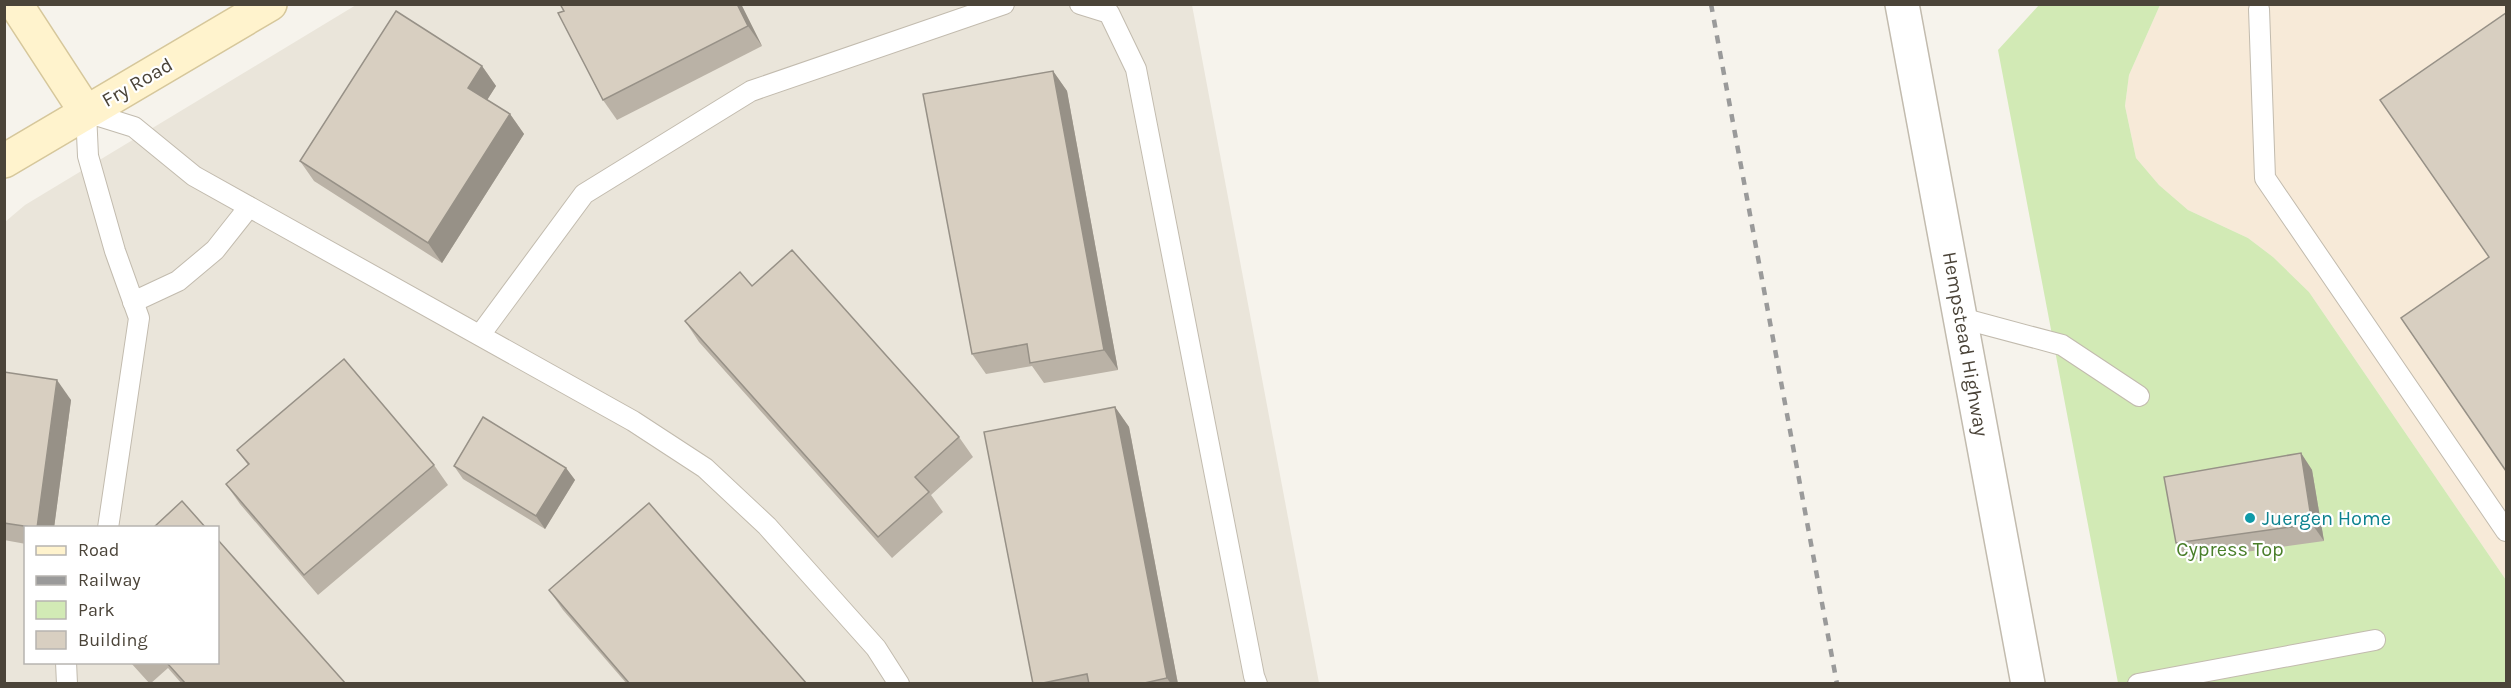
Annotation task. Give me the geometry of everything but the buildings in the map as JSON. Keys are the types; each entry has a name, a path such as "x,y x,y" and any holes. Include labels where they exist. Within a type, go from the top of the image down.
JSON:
{"main road":[{"name":"Fry Road","path":"4,161 270,4"},
{"path":"16,9 86,112"}],"street":[{"name":"Hempstead Highway","path":"1902,4 2028,684"}],"lane":[{"path":"480,335 584,194 751,91 1004,4"},
{"path":"1080,4 1109,13 1136,69 1257,684"},
{"path":"2260,6 2265,178 2506,531"},
{"path":"108,526 139,318 115,251 88,156 86,112 134,127 194,176 633,421 705,468 767,526 791,552 876,648 899,684"},
{"path":"133,302 178,281 215,250 249,207"},
{"path":"1961,318 2062,345 2139,396"},
{"path":"2139,684 2375,640"},
{"path":"66,664 67,684"}],"shaded area":[{"path":"356,5 1192,5 1319,683 5,684 5,222 25,205"},
{"path":"2160,5 2506,5 2506,580 2309,292 2273,257 2248,238 2188,210 2159,185 2136,158 2125,106 2129,75"}],"green space":[{"name":"Cypress Top","path":"2039,5 2160,5 2129,75 2125,106 2136,158 2159,185 2188,210 2248,238 2273,257 2309,292 2506,580 2506,683 2118,683 1998,50"}],"railway":[{"path":"1711,4 1837,684"}],"place":[{"name":"Juergen Home","path":"2250,518"}]}
